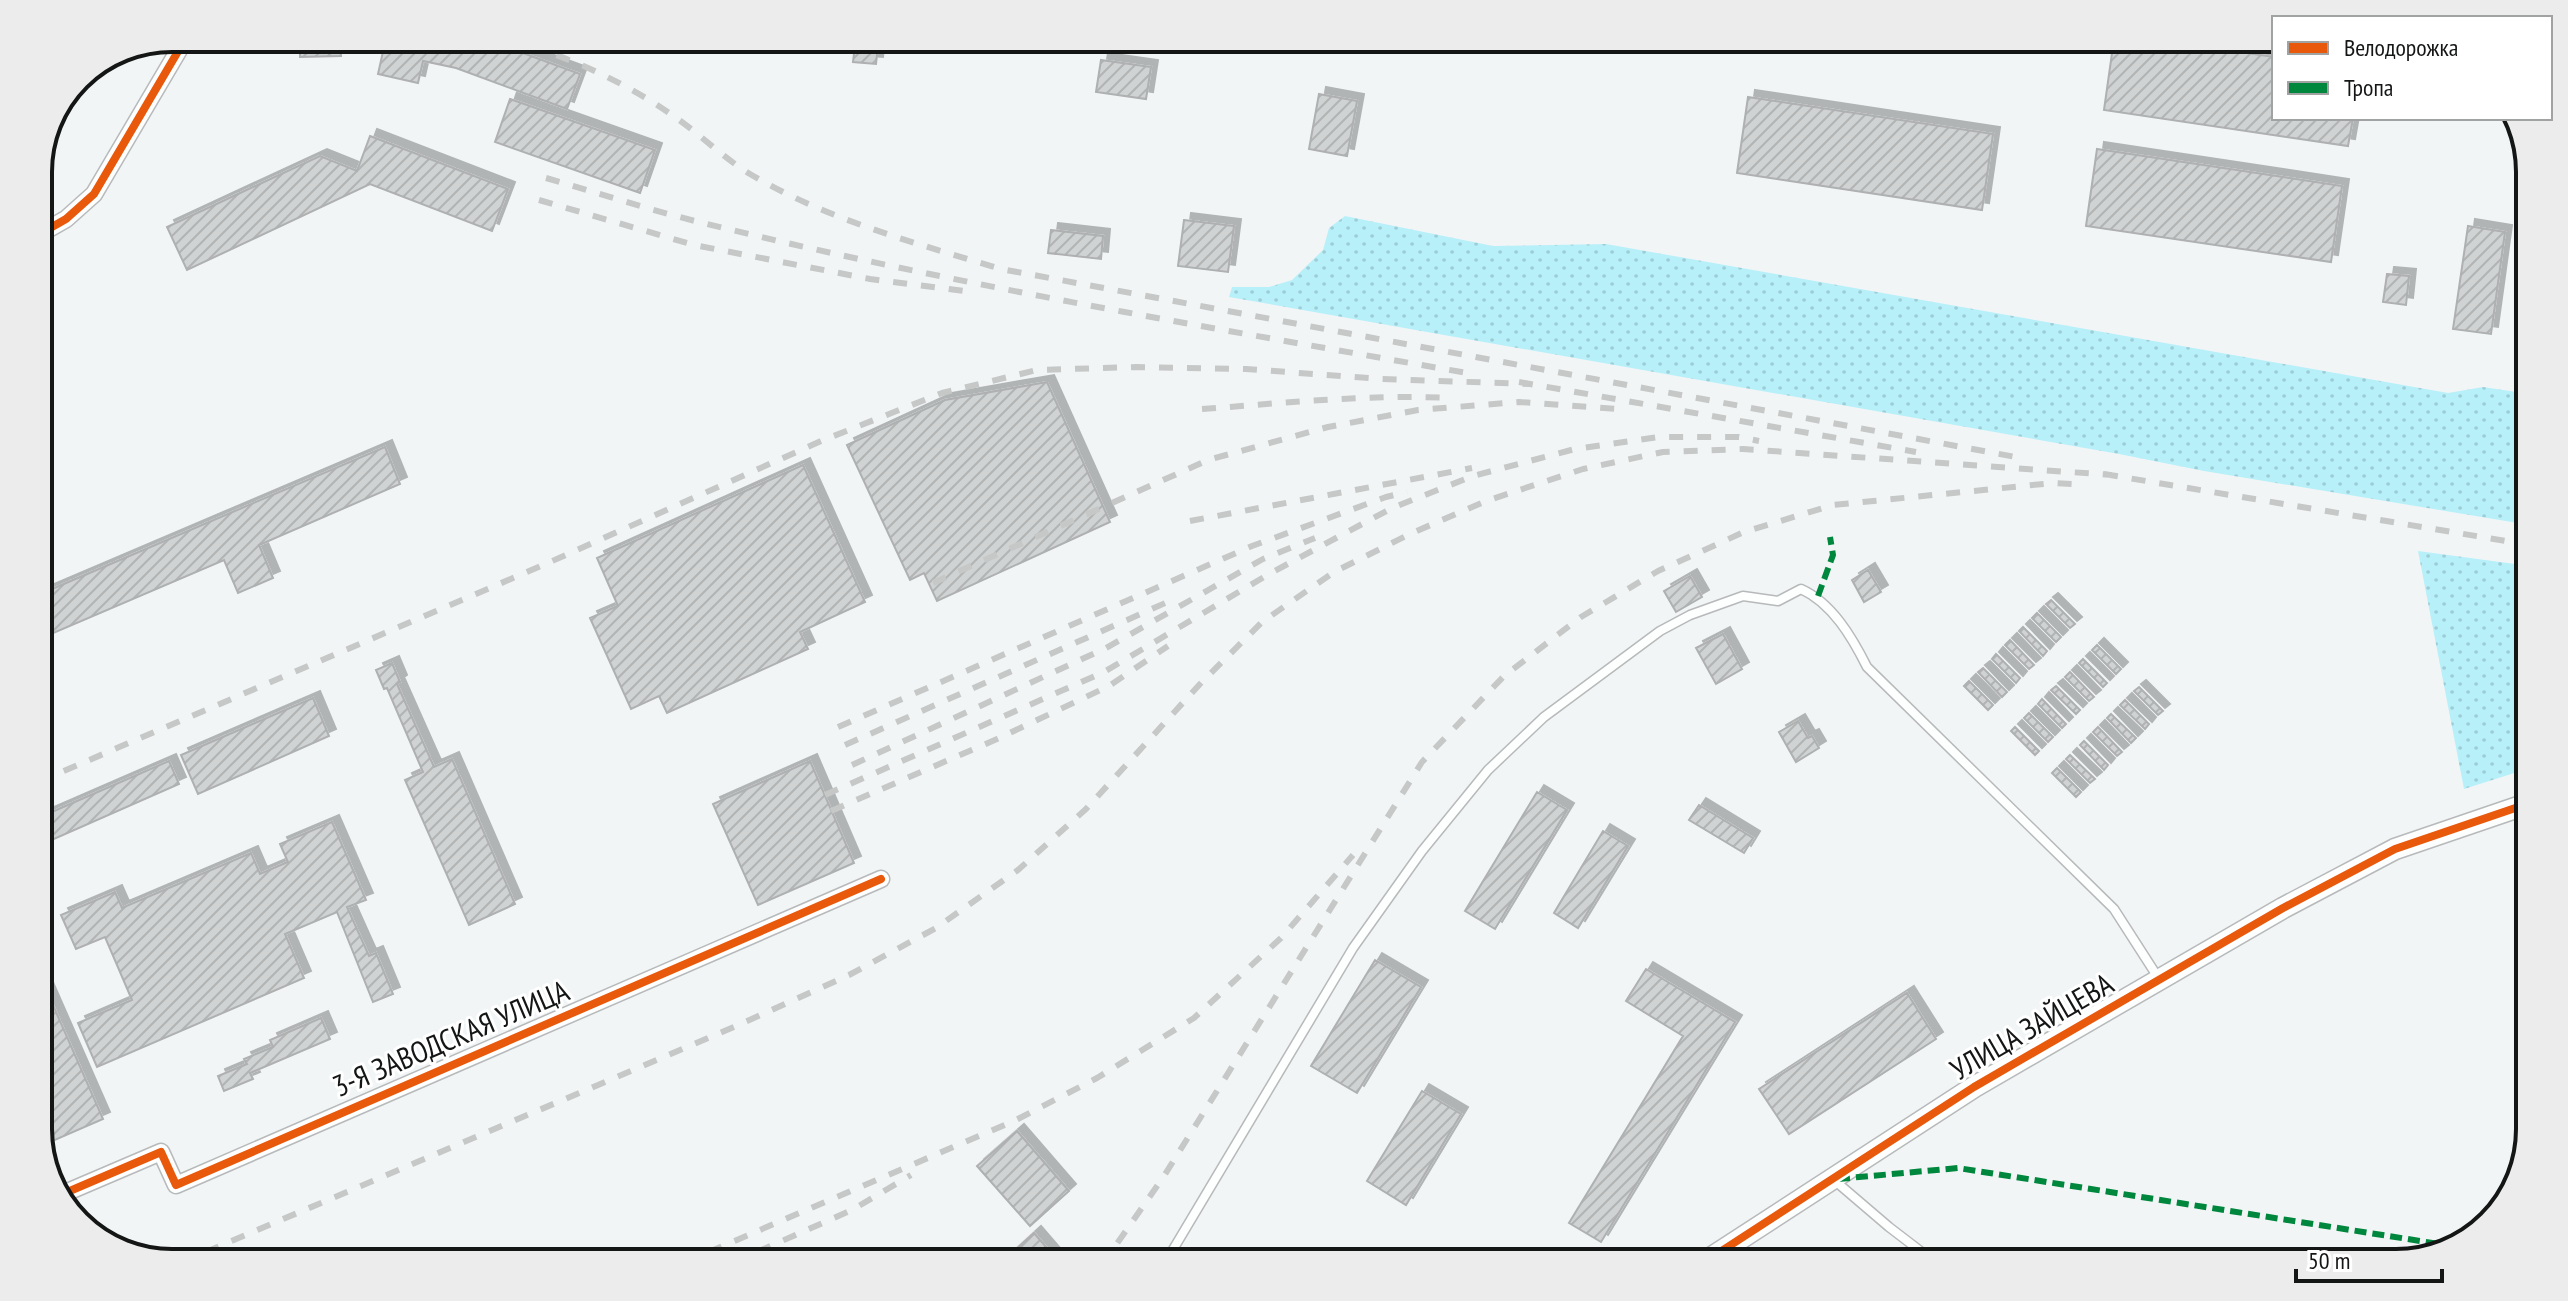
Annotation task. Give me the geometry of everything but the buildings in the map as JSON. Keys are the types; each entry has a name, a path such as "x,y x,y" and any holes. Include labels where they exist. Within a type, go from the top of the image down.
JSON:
{"street":[{"path":"52,227 94,194 178,52"},
{"name":"УЛИЦА ЗАЙЦЕВА","path":"1725,1249 1974,1087 2283,908 2395,849 2516,808"},
{"name":"3-Я ЗАВОДСКАЯ УЛИЦА","path":"69,1191 161,1152 176,1185 881,879"}],"lane":[{"path":"1173,1249 1353,948 1422,851 1488,770 1544,717 1660,631 1690,615 1743,596 1778,601 1801,589 1818,596 1855,642 1867,667 2114,909 2160,980"},
{"path":"1834,1179 1918,1249"}],"shaded area":[{"path":"1345,216 1493,246 1606,244 2448,393 2483,387 2516,392 2516,523 2204,471 1229,297 1232,287 1269,287 1292,280 1323,250 1329,228"},
{"path":"2418,551 2516,564 2516,772 2464,789"}],"railway":[{"path":"547,52 586,67 639,94 682,122 750,174 810,205 872,229 1001,269 2021,458"},
{"path":"546,178 703,223 893,266 1467,373"},
{"path":"539,200 694,245 870,279 972,292"},
{"path":"52,776 541,566 821,441 942,393 1037,370 1136,367 1246,369 1382,379 1529,384"},
{"path":"1519,382 1916,452"},
{"path":"1202,409 1358,398 1451,398"},
{"path":"933,583 1208,460 1328,427 1418,410 1519,402 1619,409"},
{"path":"825,795 1104,672 1269,574 1392,508 1473,476 1575,449 1659,437 1739,437 1759,441"},
{"path":"213,1249 734,1027 849,975 936,928 1018,870 1086,809 1200,684 1262,622 1334,572 1486,501 1583,469 1663,452 1743,449 2112,475"},
{"path":"1190,521 1472,468"},
{"path":"2104,474 2516,543"},
{"path":"1112,1249 1164,1176 1422,762 1504,676 1581,617 1658,571 1744,532 1833,505 2053,483 2074,484"},
{"path":"838,727 1252,546 1407,492"},
{"path":"852,765 1106,648 1263,559 1315,538"},
{"path":"845,745 1172,600"},
{"path":"831,811 997,739 1109,686 1168,646"},
{"path":"716,1249 1014,1121 1097,1078 1194,1018 1281,938 1353,855"},
{"path":"764,1249 852,1210 911,1175"}],"marked path":[{"path":"1818,596 1833,555 1830,537"},
{"path":"1838,1179 1958,1168 2433,1243"}],"cycle path":[{"path":"52,227 94,194 178,52"},
{"path":"1725,1249 1974,1087 2283,908 2395,849 2516,808"},
{"path":"69,1191 161,1152 176,1185 881,879"}]}
